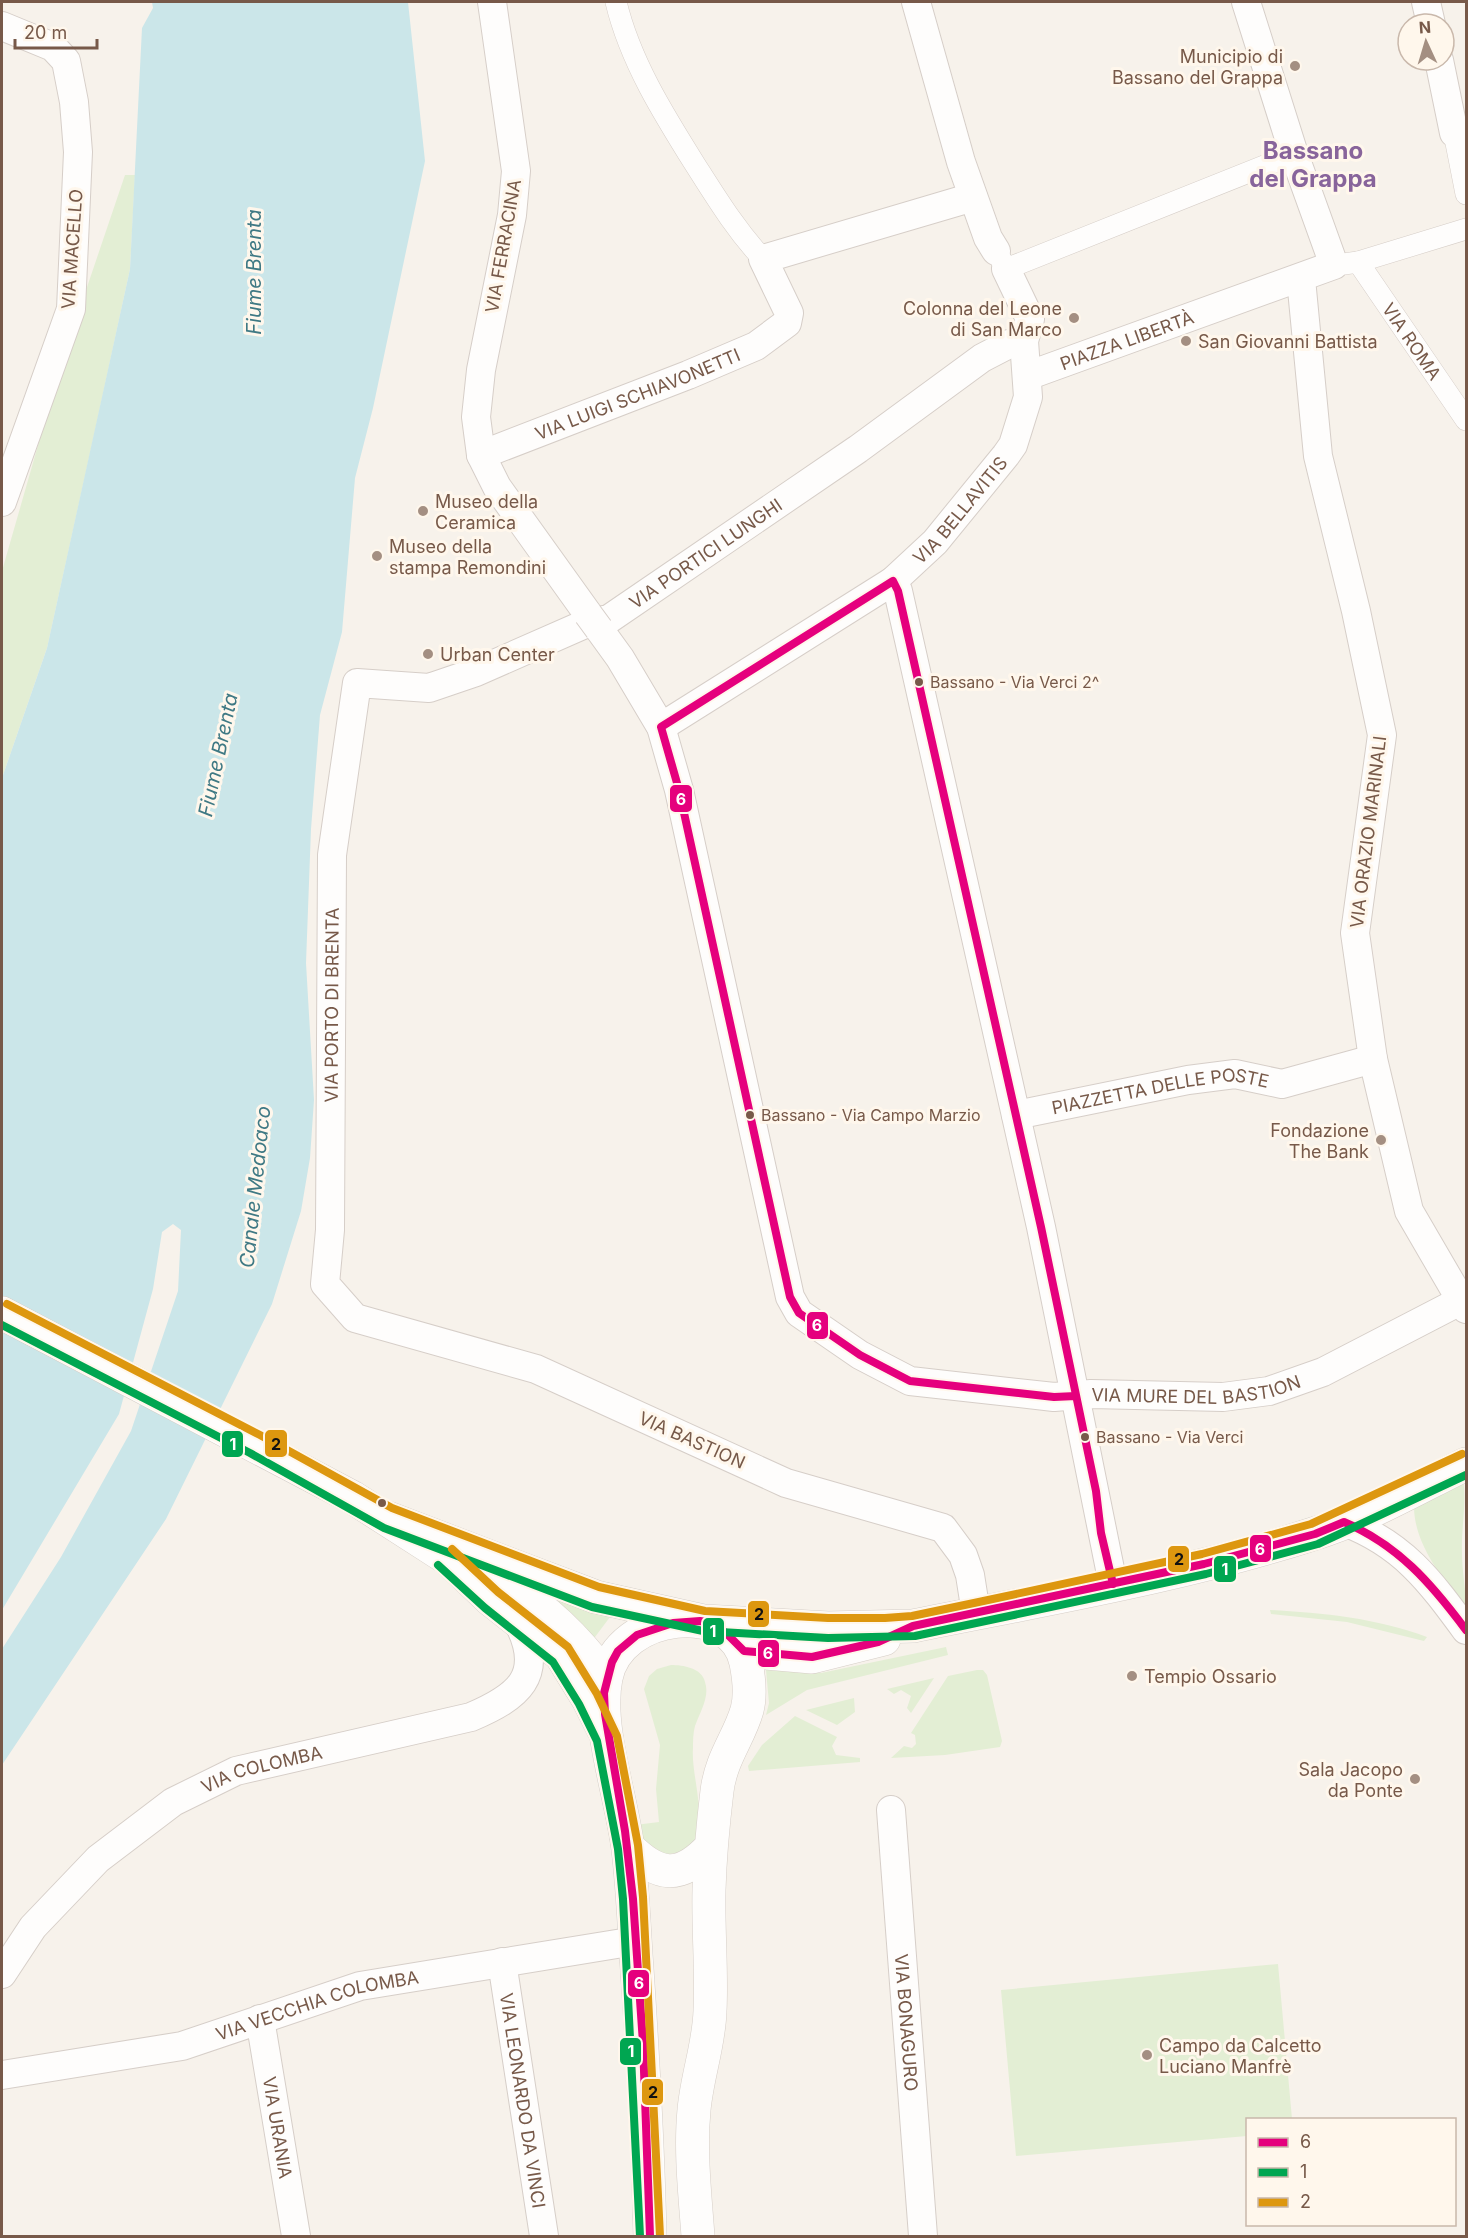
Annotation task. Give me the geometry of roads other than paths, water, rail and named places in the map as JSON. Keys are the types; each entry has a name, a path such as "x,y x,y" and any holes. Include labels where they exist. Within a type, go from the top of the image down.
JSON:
{"main road":[{"path":"2,1313 255,1444 388,1518 447,1558 519,1624 561,1655 588,1699 608,1738"},
{"path":"650,2236 647,2135 628,1847 608,1738 606,1677 624,1642 655,1625 704,1621 828,1628 913,1626 976,1613 1113,1584 1280,1544 1344,1522 1467,1464"},
{"path":"388,1518 596,1597 704,1621 732,1638 744,1651 749,1691 747,1710 726,1753 718,1778 710,1848 709,2035 694,2109 698,2236"},
{"path":"447,1558 495,1578 537,1604 577,1641 606,1677"},
{"path":"744,1651 812,1657 878,1642 913,1626"},
{"path":"628,1847 654,1869 674,1872 693,1865 710,1848"}],"street":[{"name":"VIA FERRACINA","path":"492,2 516,171 512,215 481,370 476,417 481,455 497,487 620,658 661,727 679,790 790,1297"},
{"path":"616,2 633,54 668,121 738,232 763,259 973,196"},
{"path":"916,2 961,162 988,238 1030,319 1024,341 1027,376"},
{"path":"1246,2 1294,154 1346,264"},
{"name":"VIA MACELLO","path":"2,26 53,47 66,61 74,102 78,152 71,309 2,502"},
{"path":"1442,72 1460,132 1467,194"},
{"path":"1001,260 1294,154"},
{"name":"PIAZZA LIBERTÀ","path":"1027,376 1301,279 1461,230"},
{"name":"VIA LUIGI SCHIAVONETTI","path":"481,455 698,371 756,346 787,323 789,313 763,259"},
{"name":"VIA ROMA","path":"1346,264 1467,420"},
{"name":"VIA ORAZIO MARINALI","path":"1301,279 1318,456 1356,611 1382,735 1355,933 1373,1059 1408,1211 1465,1303"},
{"name":"VIA PORTICI LUNGHI","path":"357,683 429,688 476,672 585,624 609,619 849,455 982,358 1009,344 1024,341"},
{"name":"VIA BELLAVITIS","path":"661,727 893,581 935,542 1006,455 1028,397 1027,376"},
{"path":"893,581 900,602 1016,1114 1113,1584"},
{"name":"VIA PORTO DI BRENTA","path":"355,1318 325,1284 330,1230 332,855 357,683"},
{"name":"PIAZZETTA DELLE POSTE","path":"1016,1114 1188,1080 1235,1074 1282,1084 1373,1059"},
{"name":"VIA MURE DEL BASTION","path":"790,1297 799,1313 860,1355 910,1381 1054,1397 1091,1394 1223,1397 1269,1391 1323,1372 1465,1303"},
{"name":"VIA BASTION","path":"355,1318 536,1369 786,1482 943,1528 963,1555 970,1575 976,1613"},
{"path":"1344,1522 1373,1533 1405,1555 1467,1630"},
{"name":"VIA COLOMBA","path":"2,1974 33,1927 98,1859 173,1802 236,1771 471,1717 499,1705 522,1687 530,1664 529,1644 519,1624"},
{"name":"VIA BONAGURO","path":"891,1810 923,2236"},
{"name":"VIA VECCHIA COLOMBA","path":"2,2075 182,2046 360,1986 635,1941"},
{"name":"VIA LEONARDO DA VINCI","path":"502,1962 544,2236"},
{"name":"VIA URANIA","path":"260,2019 296,2236"}],"water":[{"path":"152,2 408,2 425,161 373,408 355,478 342,632 320,715 311,829 306,963 314,1100 310,1158 301,1211 272,1304 166,1519 2,1765 2,1649 61,1557 131,1431 178,1291 181,1230 173,1224 162,1232 153,1289 119,1414 2,1610 2,778 47,648 130,269 142,28 153,8"}],"place":[{"name":"Municipio di Bassano del Grappa","path":"1295,66"},
{"name":"Colonna del Leone di San Marco","path":"1074,318"},
{"name":"San Giovanni Battista","path":"1186,341"},
{"name":"Museo della Ceramica","path":"423,511"},
{"name":"Museo della stampa Remondini","path":"377,556"},
{"name":"Urban Center","path":"428,654"},
{"name":"Bassano - Via Verci 2^","path":"919,682"},
{"name":"Bassano - Via Campo Marzio","path":"750,1115"},
{"name":"Fondazione The Bank","path":"1381,1140"},
{"name":"Bassano - Via Verci","path":"1085,1437"},
{"name":"Tempio Ossario","path":"1132,1676"},
{"name":"Sala Jacopo da Ponte","path":"1415,1779"},
{"name":"Campo da Calcetto Luciano Manfrè","path":"1147,2055"}],"district":[{"name":"Bassano del Grappa","path":"1313,164"}],"water label":[{"name":"Fiume Brenta","path":"254,272"},
{"name":"Fiume Brenta","path":"218,755"},
{"name":"Canale Medoaco","path":"255,1187"}]}
